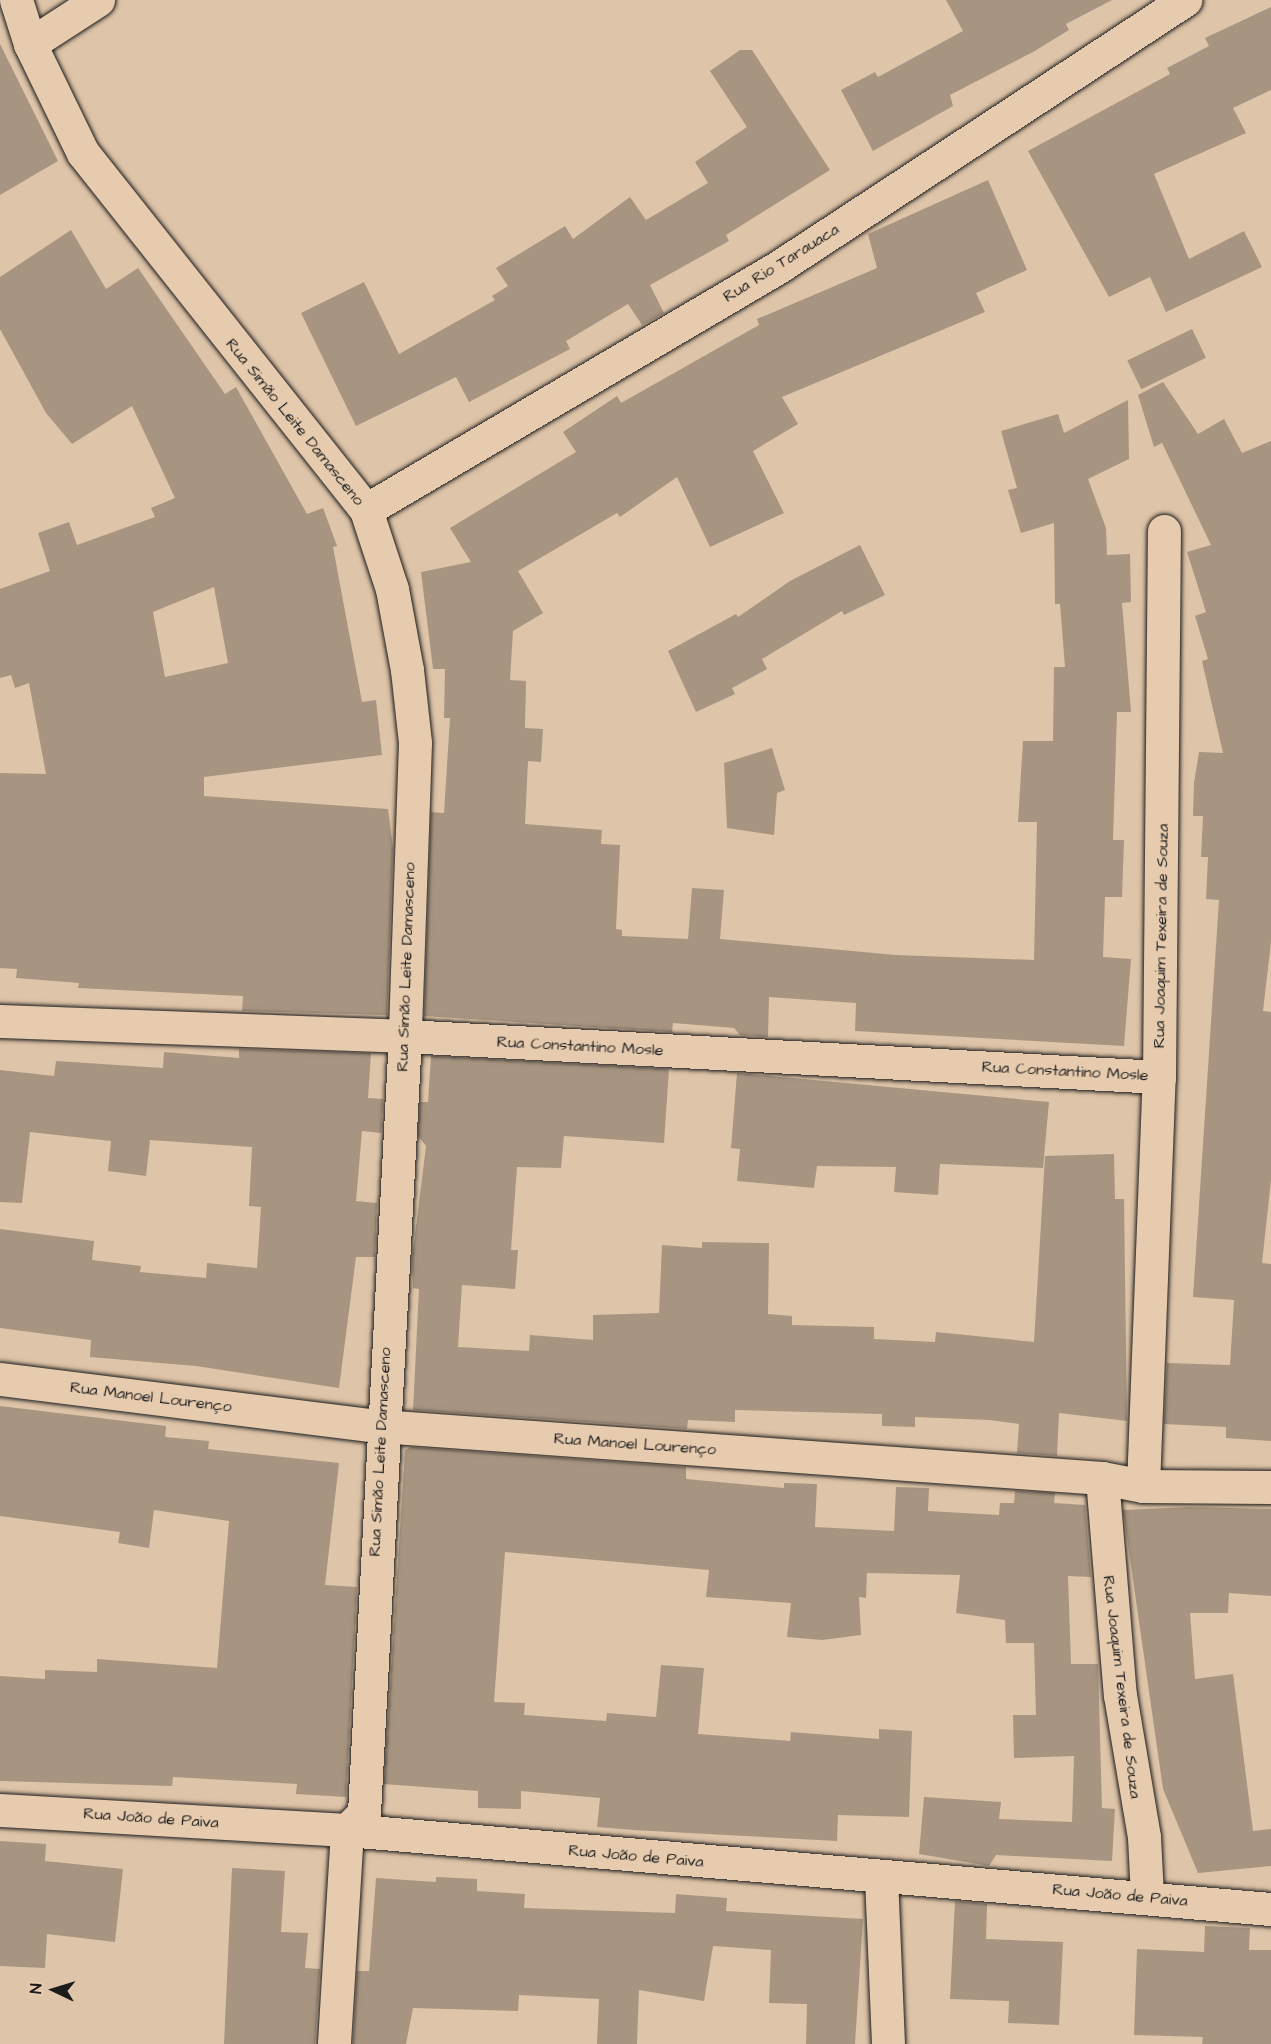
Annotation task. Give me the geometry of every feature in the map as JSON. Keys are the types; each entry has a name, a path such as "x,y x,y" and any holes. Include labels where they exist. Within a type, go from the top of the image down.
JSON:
{"street":[{"name":"Rua Simão Leite Damasceno","path":"16,0 30,44 83,153 366,510 392,589 415,743 405,1036 380,1426 364,1813 347,1830"},
{"path":"30,44 98,0"},
{"name":"Rua Rio Tarauaca","path":"366,510 780,266 1185,0"},
{"name":"Rua Joaquim Texeira de Souza","path":"1143,1486 1159,1077 1164,531"},
{"name":"Rua Constantino Mosle","path":"0,1021 405,1036 1159,1077"},
{"name":"Rua Manoel Lourenço","path":"0,1379 380,1426 1102,1478 1143,1486 1271,1487"},
{"name":"Rua Joaquim Texeira de Souza","path":"1102,1478 1120,1695 1144,1837 1148,1896"},
{"name":"Rua João de Paiva","path":"0,1810 347,1830 880,1877 1148,1896 1271,1909"},
{"path":"334,2044 347,1830"},
{"path":"880,1877 888,2044"}],"building":[{"path":"946,0 1112,0 1066,24 1069,30 1033,52 950,95 953,106 873,151 841,90 875,72 878,77 963,31"},
{"path":"1271,7 1271,90 1233,108 1246,133 1154,174 1189,259 1244,231 1262,267 1166,312 1150,277 1109,297 1028,151 1170,74 1167,68 1209,46 1205,38"},
{"path":"0,44 58,161 0,195"},
{"path":"740,50 752,50 830,170 726,235 729,241 650,285 664,313 642,325 628,304 566,341 570,349 469,402 456,377 356,426 301,313 364,282 399,354 495,300 492,296 508,286 496,268 565,226 573,239 630,197 646,220 708,183 695,162 747,127 710,71"},
{"path":"988,180 1027,270 976,293 985,312 782,397 798,424 753,451 784,513 710,547 677,477 620,517 617,513 518,571 543,613 513,631 510,680 526,681 525,728 543,729 541,762 528,761 525,824 602,830 601,844 620,845 616,929 622,930 622,936 688,939 692,888 724,890 720,939 896,955 1034,960 1037,822 1018,822 1023,741 1053,741 1054,667 1065,667 1060,604 1055,604 1054,523 1021,533 1008,490 1017,488 1001,431 1058,414 1064,433 1128,400 1129,459 1088,479 1106,528 1107,555 1130,554 1131,602 1122,603 1131,712 1117,712 1113,840 1124,840 1122,897 1105,897 1103,957 1131,959 1124,1046 855,1031 856,1003 769,997 768,1037 740,1035 734,1028 673,1023 672,1032 424,1016 431,812 444,813 450,718 444,718 445,669 433,669 421,572 471,562 450,528 576,452 563,432 617,396 621,403 759,325 757,319 877,268 868,234"},
{"path":"71,230 106,289 138,268 225,394 236,387 307,514 323,508 337,546 333,547 362,702 376,700 382,755 204,777 204,796 388,809 393,848 387,1015 242,1011 243,996 78,988 79,983 16,978 17,969 0,968 0,773 46,774 29,683 15,688 11,675 0,678 0,589 50,571 38,533 69,522 77,545 155,517 151,508 175,498 132,406 72,444 46,413 0,329 0,277","holes":["214,587 228,663 165,677 153,612"]},
{"path":"1192,329 1206,358 1141,389 1127,361"},
{"path":"1163,382 1198,434 1224,419 1242,453 1271,441 1271,942 1263,1011 1271,1012 1271,1180 1262,1263 1271,1264 1271,1441 1226,1438 1226,1427 1164,1424 1167,1363 1230,1365 1234,1300 1193,1297 1219,900 1206,899 1208,857 1201,857 1203,816 1193,816 1194,783 1199,752 1223,753 1202,661 1208,659 1195,616 1206,612 1187,552 1211,545 1162,443 1154,447 1138,395"},
{"path":"860,545 885,595 844,615 842,611 762,659 767,669 732,688 735,694 696,712 668,651 736,614 738,617 790,581"},
{"path":"772,748 785,790 777,793 774,835 727,828 724,763"},
{"path":"239,1049 371,1053 368,1098 383,1099 381,1133 362,1131 356,1201 377,1203 375,1257 356,1257 339,1388 196,1366 90,1357 91,1340 0,1328 0,1229 94,1241 92,1260 141,1266 140,1272 206,1278 207,1263 257,1268 261,1207 249,1206 252,1147 150,1140 146,1176 108,1171 111,1141 30,1132 22,1203 0,1202 0,1070 54,1076 56,1061 163,1068 164,1052 239,1058"},
{"path":"431,1056 669,1069 664,1143 564,1136 561,1168 517,1167 511,1250 518,1250 515,1289 462,1285 458,1347 529,1351 530,1335 593,1340 593,1315 659,1313 662,1245 702,1248 702,1242 769,1243 768,1314 792,1316 792,1325 874,1327 874,1339 935,1342 936,1332 1034,1342 1045,1156 1114,1154 1115,1199 1124,1199 1127,1421 1059,1413 1057,1456 1017,1453 1019,1424 989,1420 915,1417 915,1427 882,1426 882,1414 735,1410 735,1422 688,1420 687,1429 413,1410 419,1289 413,1288 412,1259 426,1146 418,1136 420,1102 428,1102"},
{"path":"737,1073 1049,1102 1043,1168 940,1164 938,1195 894,1192 896,1167 817,1166 814,1188 737,1181 740,1149 731,1148"},
{"path":"0,1406 166,1426 165,1437 209,1441 208,1449 339,1463 325,1585 357,1587 346,1797 296,1794 297,1784 173,1777 172,1786 0,1781 0,1676 45,1679 45,1670 97,1672 97,1659 217,1668 229,1521 154,1510 149,1548 118,1543 120,1532 0,1516"},
{"path":"411,1447 686,1467 686,1479 784,1488 784,1483 817,1484 815,1527 894,1531 896,1487 929,1488 928,1511 999,1515 1000,1503 1014,1503 1015,1491 1055,1493 1054,1503 1085,1505 1091,1577 1068,1576 1071,1664 1098,1664 1102,1808 1115,1809 1112,1861 996,1855 989,1866 919,1854 924,1797 1001,1802 999,1819 1072,1822 1074,1756 1014,1758 1013,1715 1036,1715 1034,1643 1006,1643 1005,1620 956,1613 960,1575 867,1573 866,1598 859,1597 861,1635 822,1640 787,1637 791,1603 706,1597 709,1570 505,1552 494,1702 525,1703 524,1715 606,1721 607,1713 656,1717 661,1665 704,1668 698,1734 790,1741 791,1732 879,1739 879,1729 912,1731 909,1817 838,1815 837,1841 633,1830 597,1827 600,1798 521,1791 521,1809 478,1808 478,1791 384,1784 405,1450"},
{"path":"1190,1507 1271,1509 1271,1596 1229,1593 1228,1613 1190,1613 1195,1679 1233,1674 1253,1831 1271,1829 1271,1866 1198,1873 1163,1789 1123,1510"},
{"path":"0,1841 46,1844 45,1861 123,1869 115,1942 47,1934 45,1968 0,1966"},
{"path":"232,1868 285,1871 281,1932 308,1933 305,1968 320,1969 315,2044 224,2044"},
{"path":"436,1877 477,1879 477,1891 525,1894 524,1908 675,1913 676,1894 727,1898 726,1911 863,1919 855,2044 806,2044 807,2004 769,2003 771,1950 713,1946 704,2001 639,1990 637,2044 597,2044 599,1999 519,1995 518,2011 413,2008 406,2044 353,2044 357,1971 369,1971 376,1878 436,1882"},
{"path":"955,1901 987,1904 986,1939 1063,1942 1059,2025 1008,2023 1009,2001 950,1999"},
{"path":"1205,1926 1250,1928 1249,1950 1271,1950 1271,2044 1202,2044 1203,2037 1134,2035 1137,1949 1204,1952"}]}
